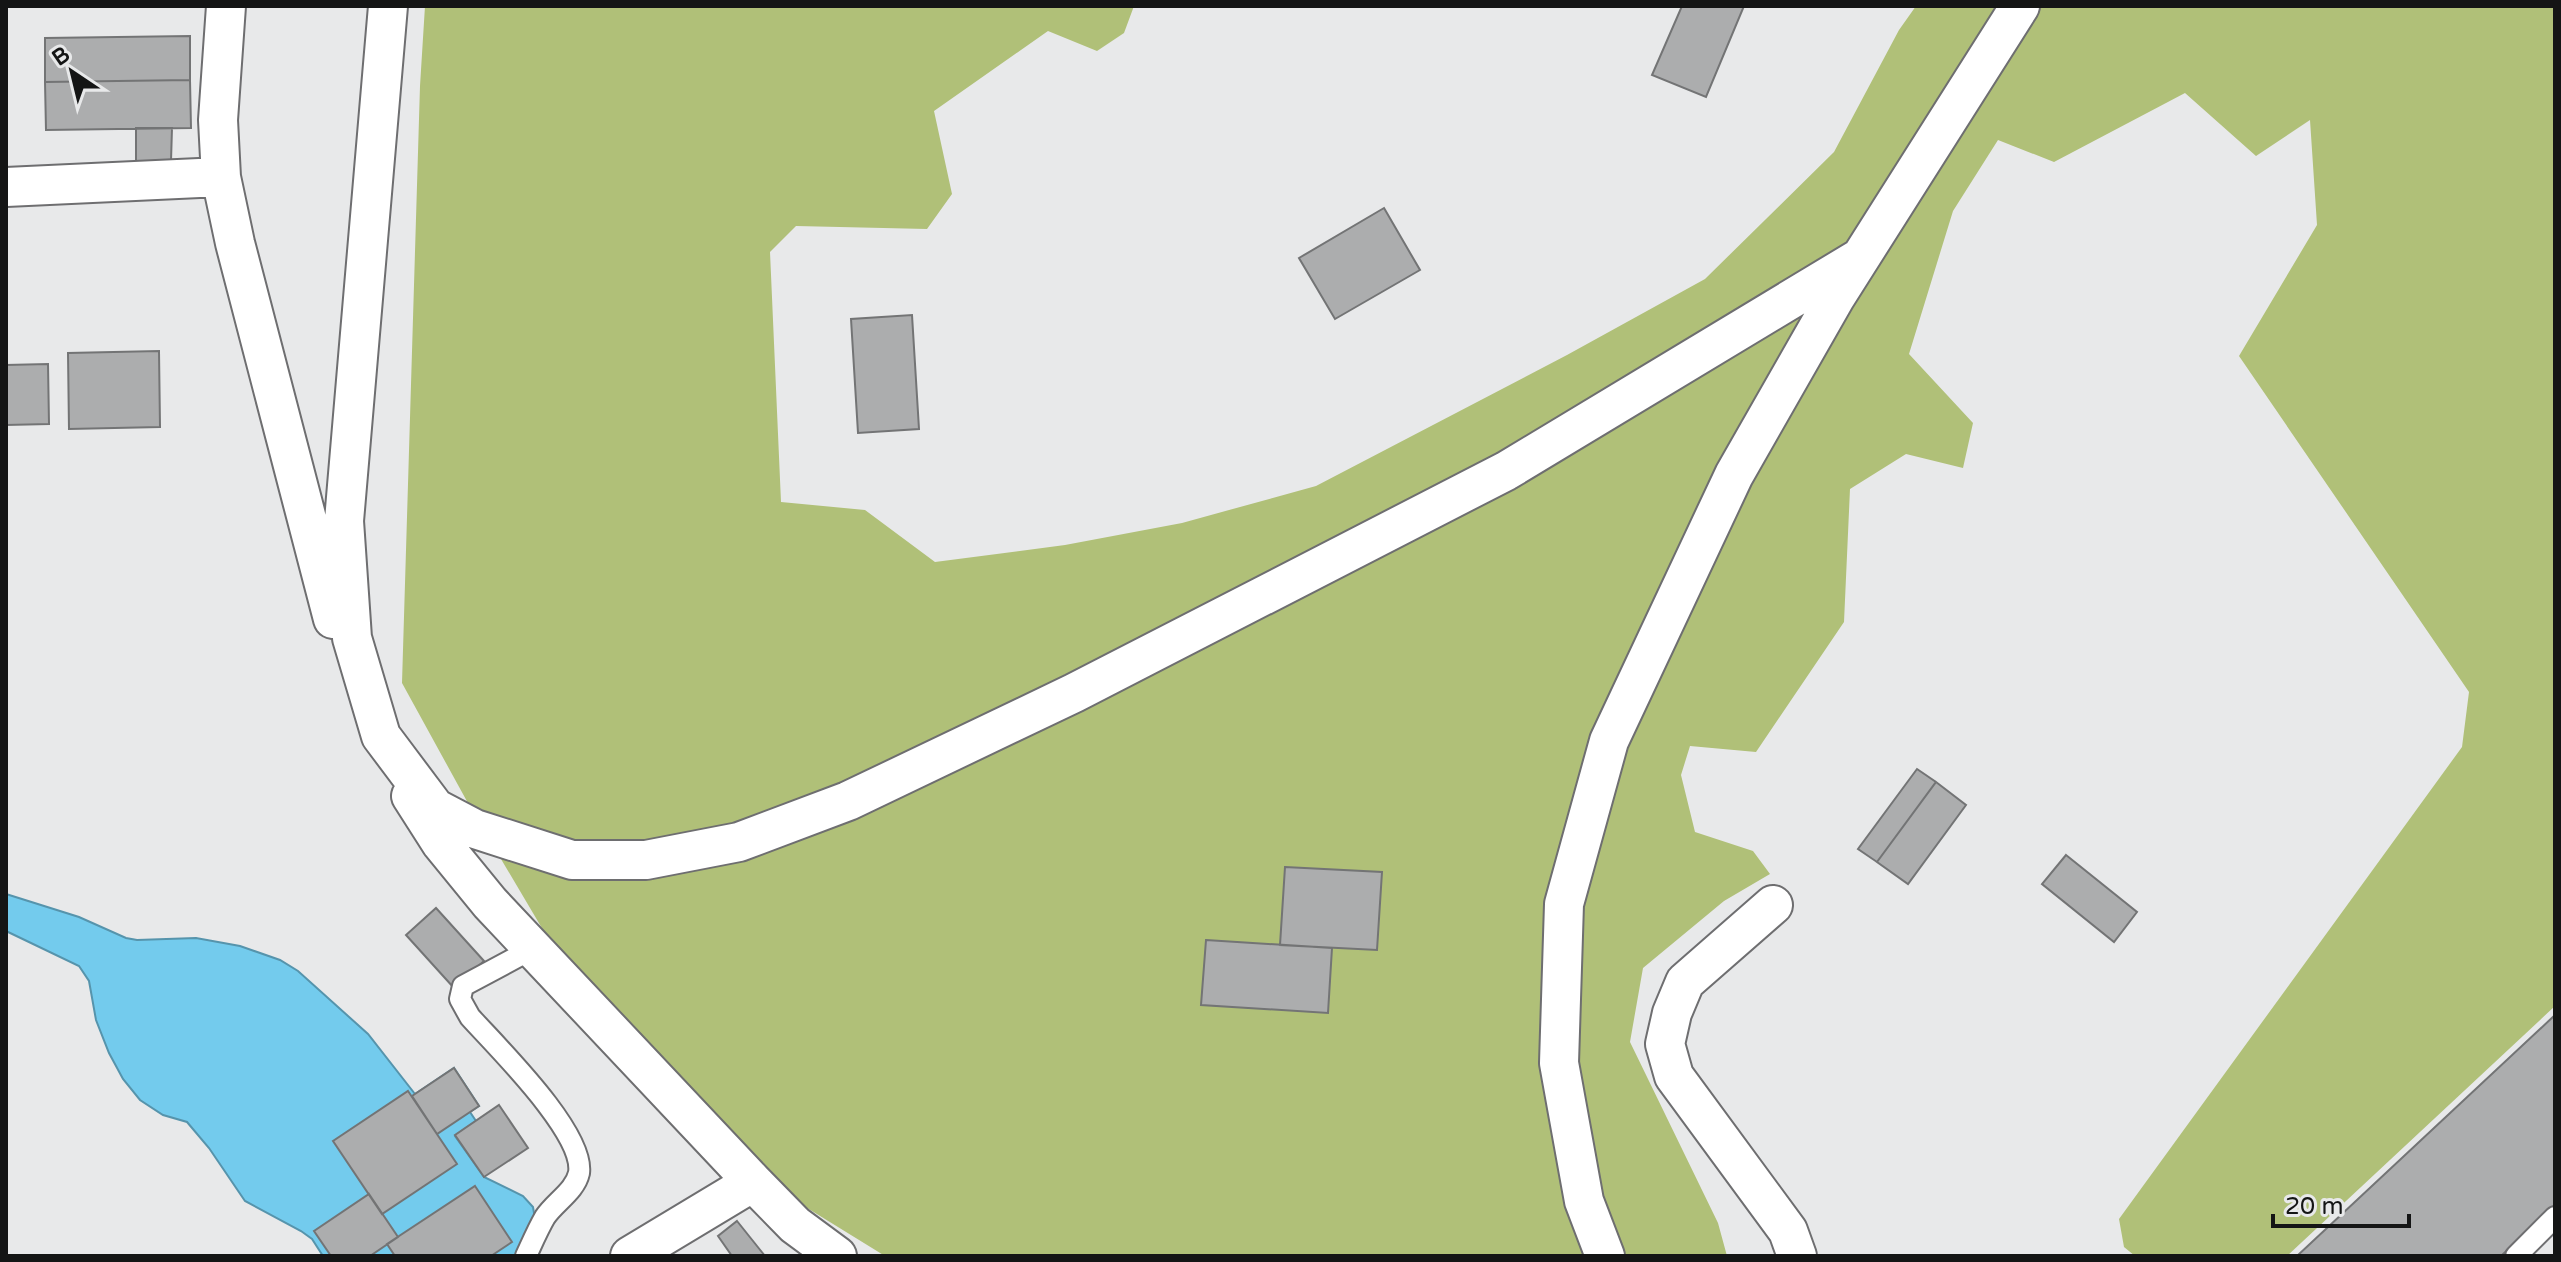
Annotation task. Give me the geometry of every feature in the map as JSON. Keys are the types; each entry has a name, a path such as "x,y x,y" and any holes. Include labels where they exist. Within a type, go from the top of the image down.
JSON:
{"street":[{"path":"226,6 218,120 221,177 235,243 337,634 390,763 441,843 490,903 795,1225 837,1256"},
{"path":"388,6 344,521 352,638 381,736 435,808 475,829 572,860 646,860 739,842 848,801 1074,693 1506,471 1861,257"},
{"path":"1605,1256 1584,1201 1559,1063 1564,904 1609,741 1734,475 1835,298 2020,6"},
{"path":"6,187 221,177"},
{"path":"1773,905 1685,982 1672,1013 1665,1044 1674,1076 1788,1231 1797,1256"},
{"path":"630,1256 753,1182"}],"lane":[{"path":"526,1256 547,1215 579,1175 578,1158 573,1143 551,1108 470,1017 460,999 463,986 532,949"},
{"path":"2516,1256 2555,1217"}],"green space":[{"path":"425,6 1134,6 1124,33 1097,51 1048,31 934,111 952,194 927,229 796,226 770,252 781,502 865,510 935,562 1065,545 1182,523 1316,486 1705,279 1834,152 1899,30 1916,6 2555,6 2555,1006 2287,1256 2135,1256 2124,1247 2119,1219 2462,747 2469,692 2239,356 2317,225 2310,120 2256,156 2185,93 2054,162 1998,140 1953,211 1909,354 1973,423 1963,468 1906,454 1850,489 1844,622 1756,752 1690,746 1681,775 1695,832 1753,851 1770,874 1724,901 1643,968 1630,1042 1718,1223 1727,1256 885,1256 799,1203 559,957 469,805 402,683"}],"water":[{"path":"6,894 79,917 126,938 196,938 240,946 280,960 298,971 368,1034 415,1094 454,1068 479,1106 470,1112 476,1121 455,1136 484,1177 523,1196 533,1207 535,1219 519,1256 323,1256 312,1239 301,1231 245,1201 187,1122 163,1115 140,1100 123,1079 96,1020 89,981 79,966 6,931"}],"building":[{"path":"1682,6 1744,6 1706,97 1652,75"},
{"path":"190,36 190,80 45,82 45,38"},
{"path":"190,80 191,128 46,130 45,82"},
{"path":"136,128 172,128 171,161 136,161"},
{"path":"1384,208 1420,270 1335,319 1299,258"},
{"path":"912,315 919,429 858,433 851,319"},
{"path":"159,351 160,427 69,429 68,353"},
{"path":"48,364 49,424 6,425 6,365"},
{"path":"1917,769 1936,782 1877,862 1858,849"},
{"path":"1936,782 1966,805 1908,884 1877,862"},
{"path":"2066,855 2137,912 2114,942 2042,884"},
{"path":"1285,867 1382,872 1377,950 1280,945"},
{"path":"436,908 484,961 454,988 406,935"},
{"path":"1206,940 1332,948 1328,1013 1201,1005"},
{"path":"2555,1015 2555,1206 2501,1256 2297,1256"},
{"path":"454,1068 479,1106 437,1134 412,1096"},
{"path":"408,1091 457,1164 382,1214 333,1141"},
{"path":"499,1105 528,1148 484,1177 455,1135"},
{"path":"475,1186 512,1242 491,1256 395,1256 387,1244"},
{"path":"369,1194 398,1237 370,1256 331,1256 314,1231"},
{"path":"737,1221 765,1256 732,1256 718,1236"}]}
